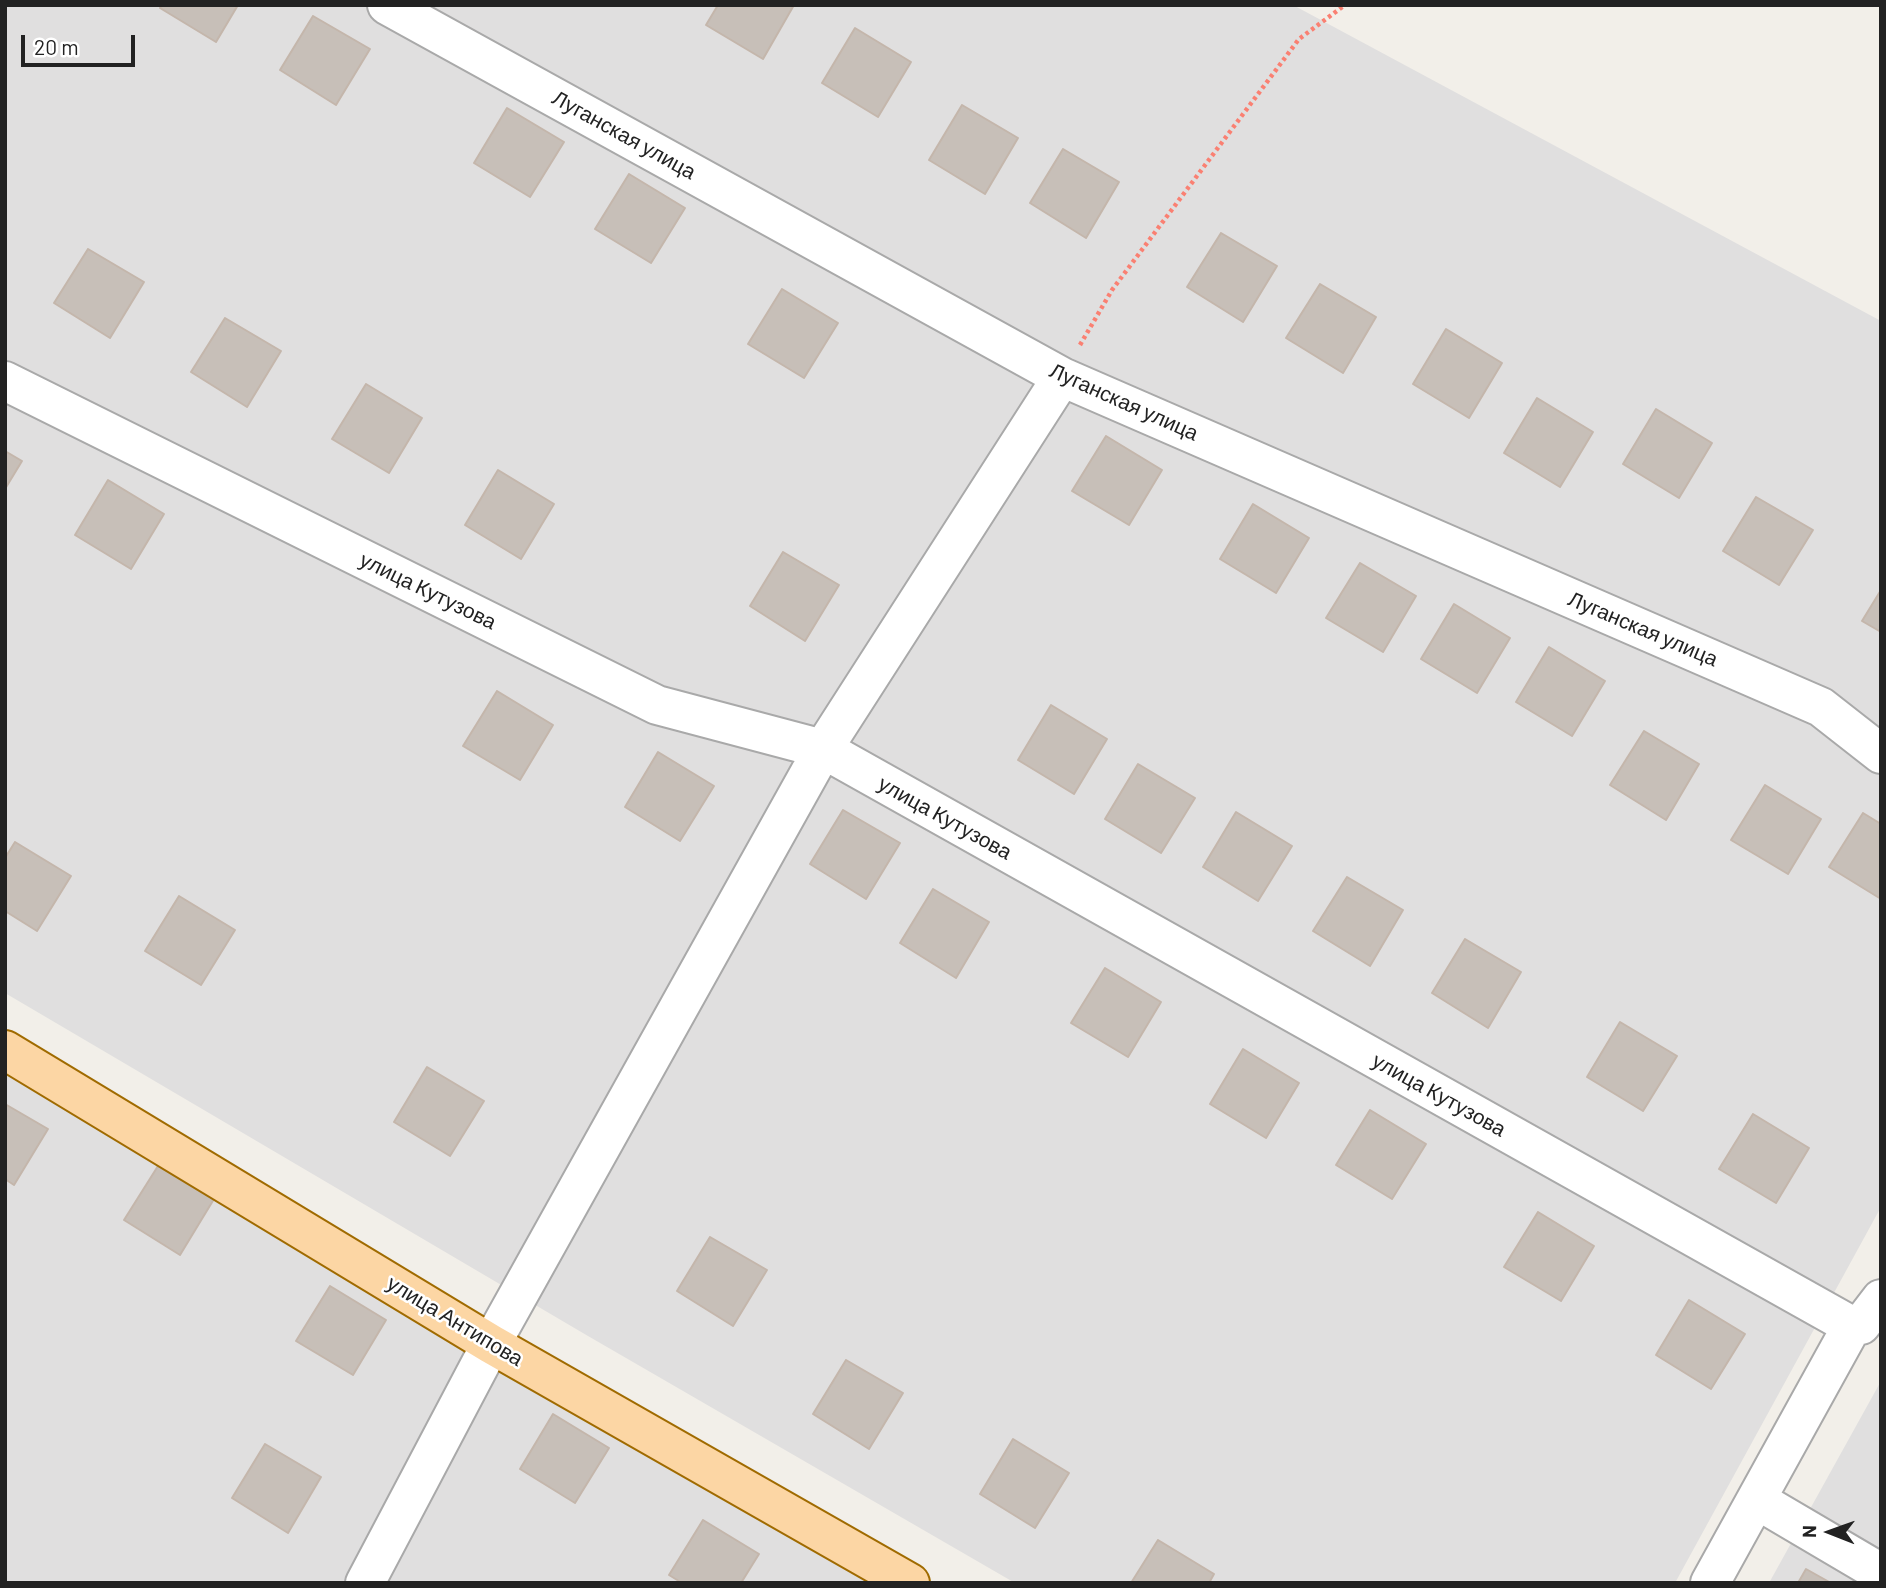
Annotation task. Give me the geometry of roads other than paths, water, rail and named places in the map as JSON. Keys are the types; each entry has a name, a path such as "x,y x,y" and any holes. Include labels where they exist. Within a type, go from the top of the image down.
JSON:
{"main road":[{"name":"улица Антипова","path":"5,1050 491,1344 910,1583"}],"street":[{"name":"Луганская улица","path":"387,5 1062,377 1821,707 1881,754"},
{"path":"365,1583 491,1344 823,750 1062,377"},
{"name":"улица Кутузова","path":"5,380 657,705 823,750 1869,1322"},
{"path":"1710,1583 1756,1500 1869,1322"},
{"path":"1756,1500 1881,1573"}]}
